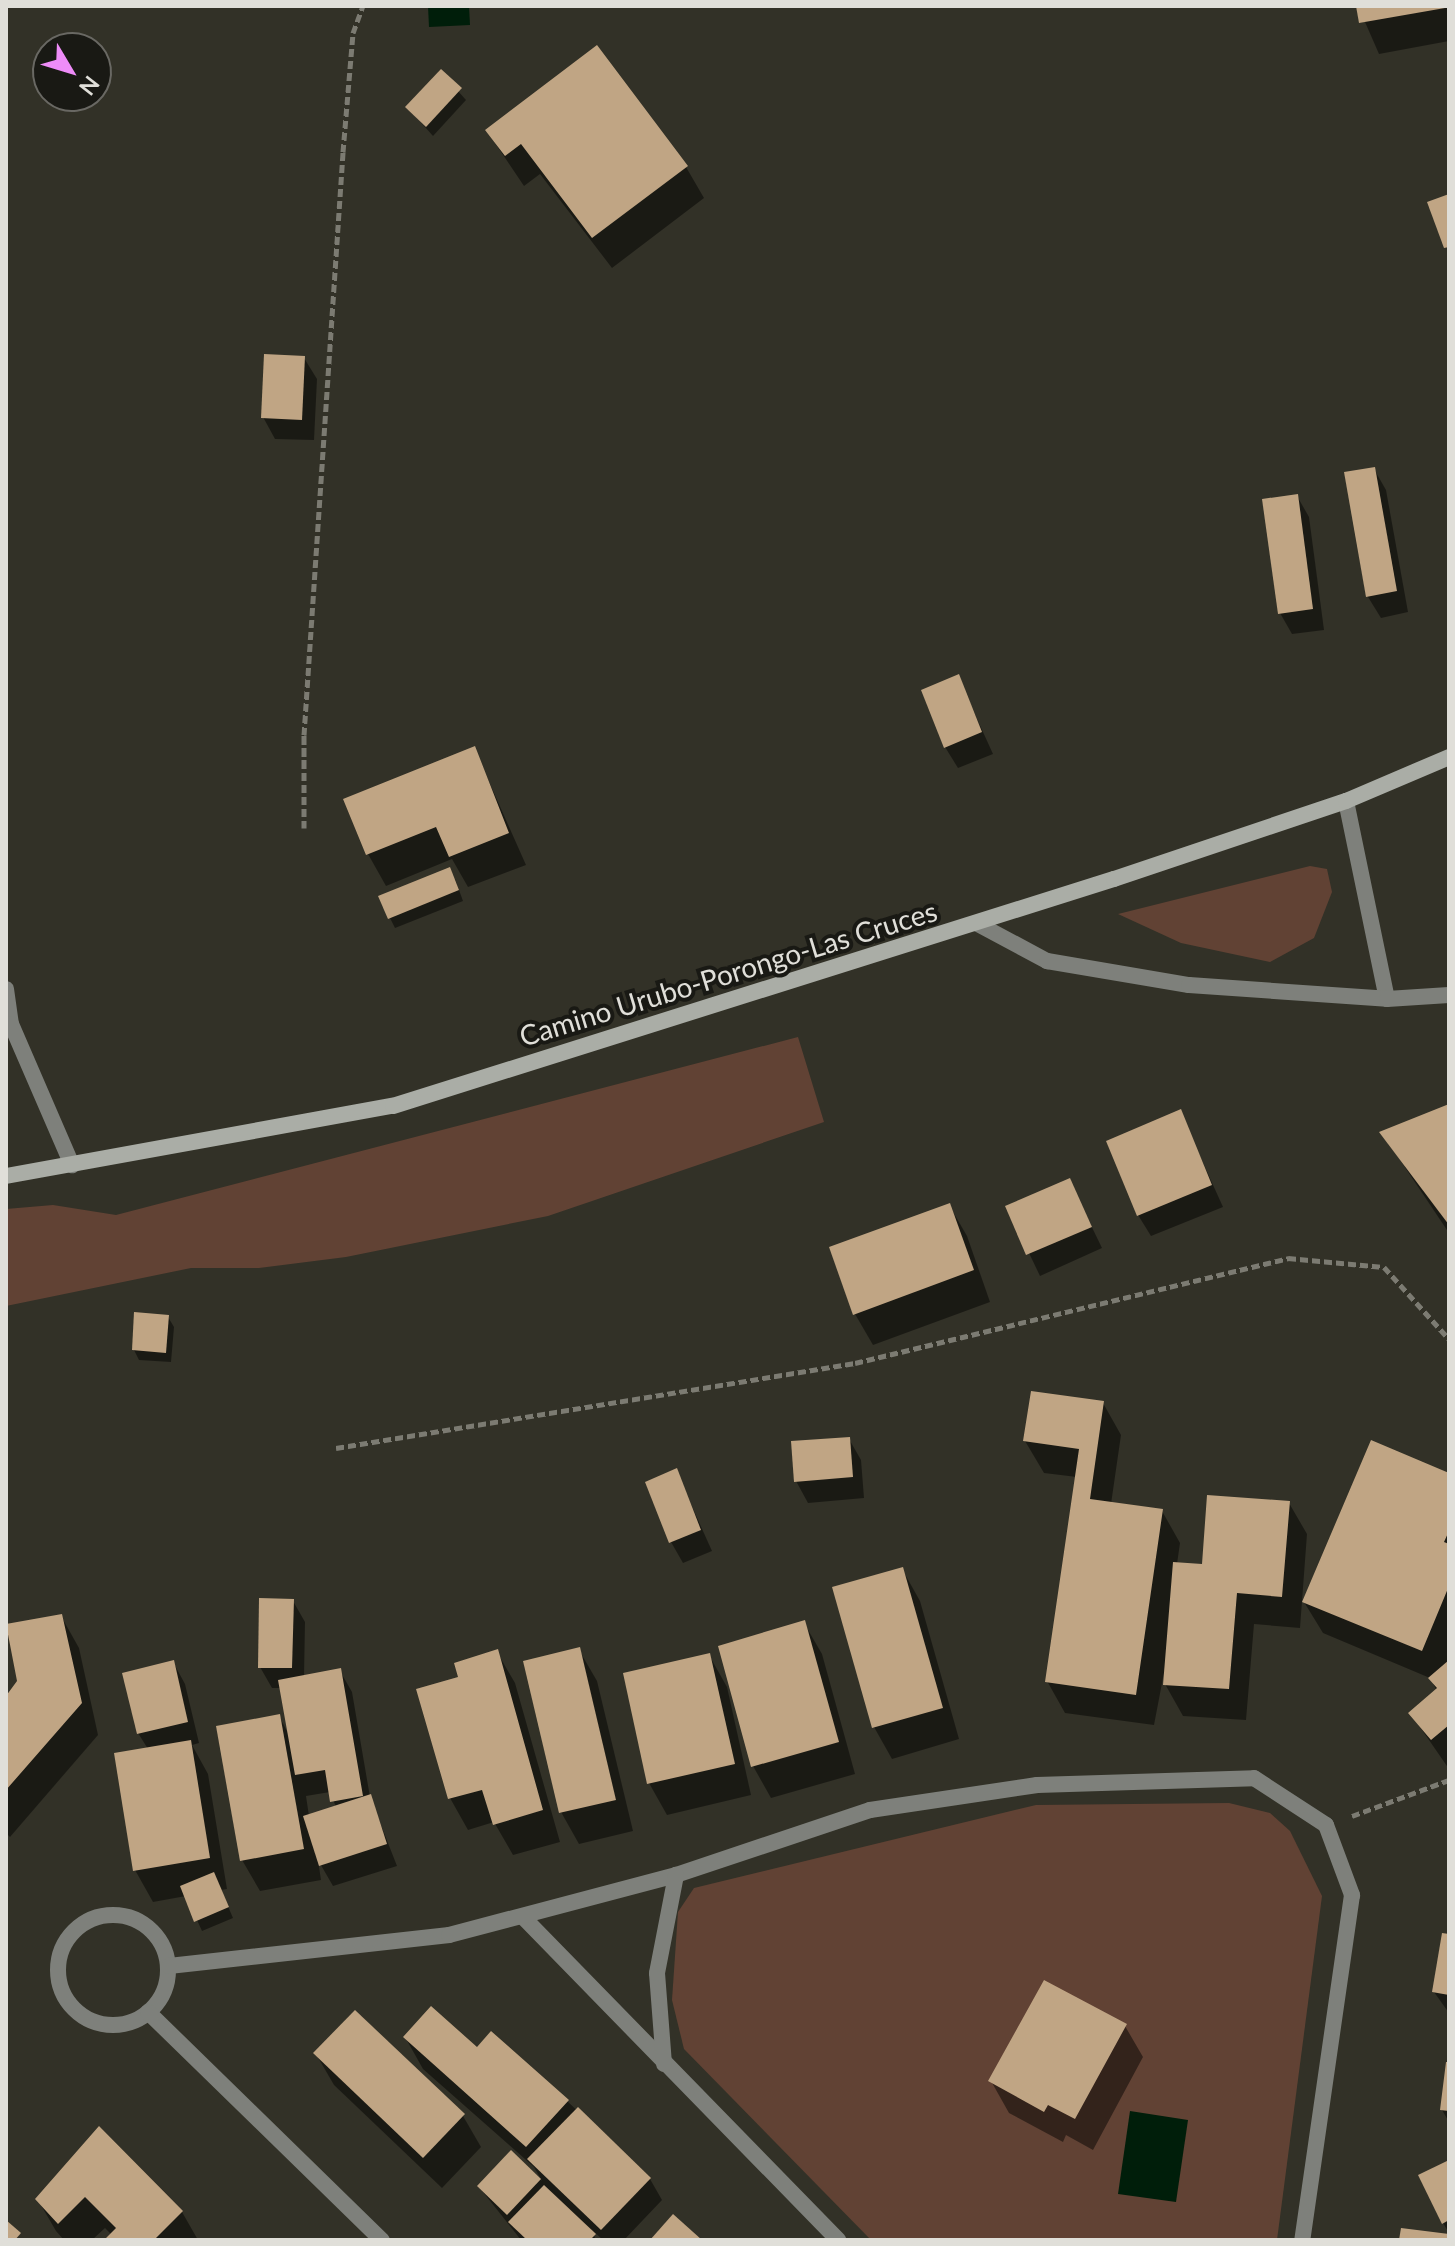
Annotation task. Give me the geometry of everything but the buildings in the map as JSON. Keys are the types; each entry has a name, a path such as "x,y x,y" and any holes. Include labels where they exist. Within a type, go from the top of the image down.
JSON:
{"main road":[{"name":"Camino Urubo-Porongo-Las Cruces","path":"6,1176 393,1106 976,923 1346,801 1449,757"}],"street":[{"path":"1346,801 1387,999"},
{"path":"976,923 1047,961 1189,985 1387,999 1449,995"},
{"path":"6,989 9,1024 72,1165"},
{"path":"169,1966 449,1935 524,1918 676,1875 870,1810 1037,1785 1254,1778 1326,1825 1352,1895 1302,2240"},
{"path":"664,2064 657,1973 676,1875"},
{"path":"127,1916 156,1934 169,1966 164,1992 148,2012 116,2026 80,2015 59,1984 63,1946 89,1919 127,1916"},
{"path":"524,1918 838,2240"},
{"path":"148,2012 382,2240"}],"path":[{"path":"304,828 304,735 343,152 353,33 363,6"},
{"path":"336,1448 855,1363 1288,1258 1384,1267 1449,1339"},
{"path":"1326,1825 1449,1780"}],"shaded area":[{"path":"428,6 469,6 470,25 429,27"},
{"path":"1310,866 1327,869 1332,892 1314,938 1270,962 1181,943 1118,914"},
{"path":"798,1037 824,1122 548,1216 346,1257 259,1268 191,1268 6,1306 6,1209 53,1205 116,1215"},
{"path":"1229,1803 1270,1813 1290,1831 1322,1896 1277,2240 871,2240 684,2049 672,2000 678,1912 694,1888 1036,1805"},
{"path":"1130,2111 1188,2120 1176,2202 1118,2194"}]}
